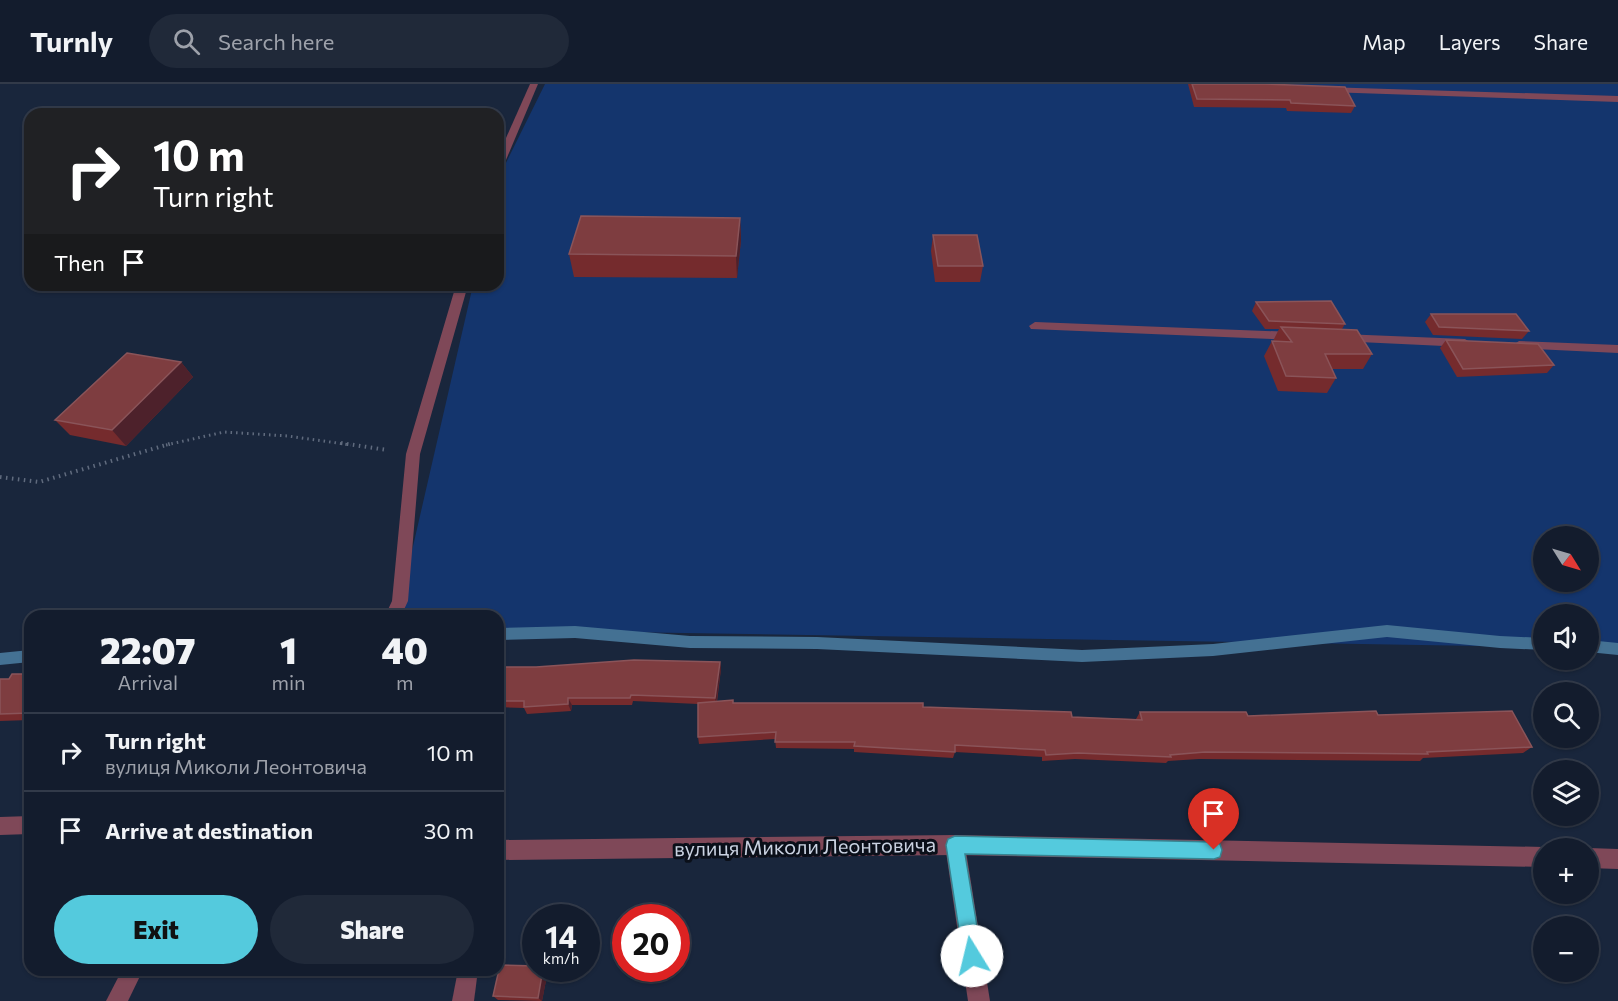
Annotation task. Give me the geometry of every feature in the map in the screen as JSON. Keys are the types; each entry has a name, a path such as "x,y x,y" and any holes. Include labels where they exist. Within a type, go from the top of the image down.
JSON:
{"street":[{"path":"504,153 534,84"},
{"path":"1312,88 1618,99"},
{"path":"396,610 400,601 413,454 460,291"},
{"path":"1035,326 1308,337"},
{"path":"1332,338 1475,343"},
{"path":"1511,345 1618,349"},
{"path":"0,826 24,825"},
{"path":"955,845 980,1001"},
{"name":"вулиця Миколи Леонтовича","path":"504,850 955,845 1533,857"},
{"path":"1599,858 1618,858"},
{"path":"117,1001 130,976"},
{"path":"463,1001 467,976"}],"path":[{"path":"0,477 39,482 153,448 224,432 288,436 413,454"}],"shaded area":[{"path":"545,84 1618,84 1618,648 1599,648 1599,604 1533,604 1533,647 504,630 504,610 398,610 472,291 504,291 504,167"}],"building":[{"path":"1192,84 1345,87 1355,106 1291,103 1290,100 1197,99"},
{"path":"581,216 740,218 736,256 569,254"},
{"path":"933,235 977,235 983,266 938,266"},
{"path":"1331,301 1345,324 1269,321 1256,302"},
{"path":"1431,314 1516,314 1529,331 1439,327"},
{"path":"1281,327 1357,330 1372,354 1325,354 1336,378 1286,376 1272,341 1292,342"},
{"path":"1446,340 1538,344 1554,365 1463,369"},
{"path":"127,353 181,362 112,430 55,420"},
{"path":"634,660 720,662 715,698 631,695 630,698 568,698 568,704 524,707 524,701 504,701 504,667"},
{"path":"12,674 24,674 24,713 0,714 0,679 9,679"},
{"path":"733,700 733,703 923,703 923,707 1071,712 1072,717 1142,720 1140,712 1246,712 1248,716 1376,711 1378,715 1512,711 1532,747 1427,752 1428,754 1205,752 1170,755 1171,757 1078,753 1046,755 1045,750 955,745 955,752 854,746 855,742 775,742 776,732 698,737 698,703"},
{"path":"504,965 522,966 522,982 541,982 538,998 493,996 498,976 504,976"}],"waterway":[{"path":"504,634 575,632 690,642 817,643 1082,656 1213,650 1387,631 1533,644"},
{"path":"1599,647 1618,649"},
{"path":"0,659 24,657"}],"route":[{"path":"972,956 955,845 1214,850"}]}
